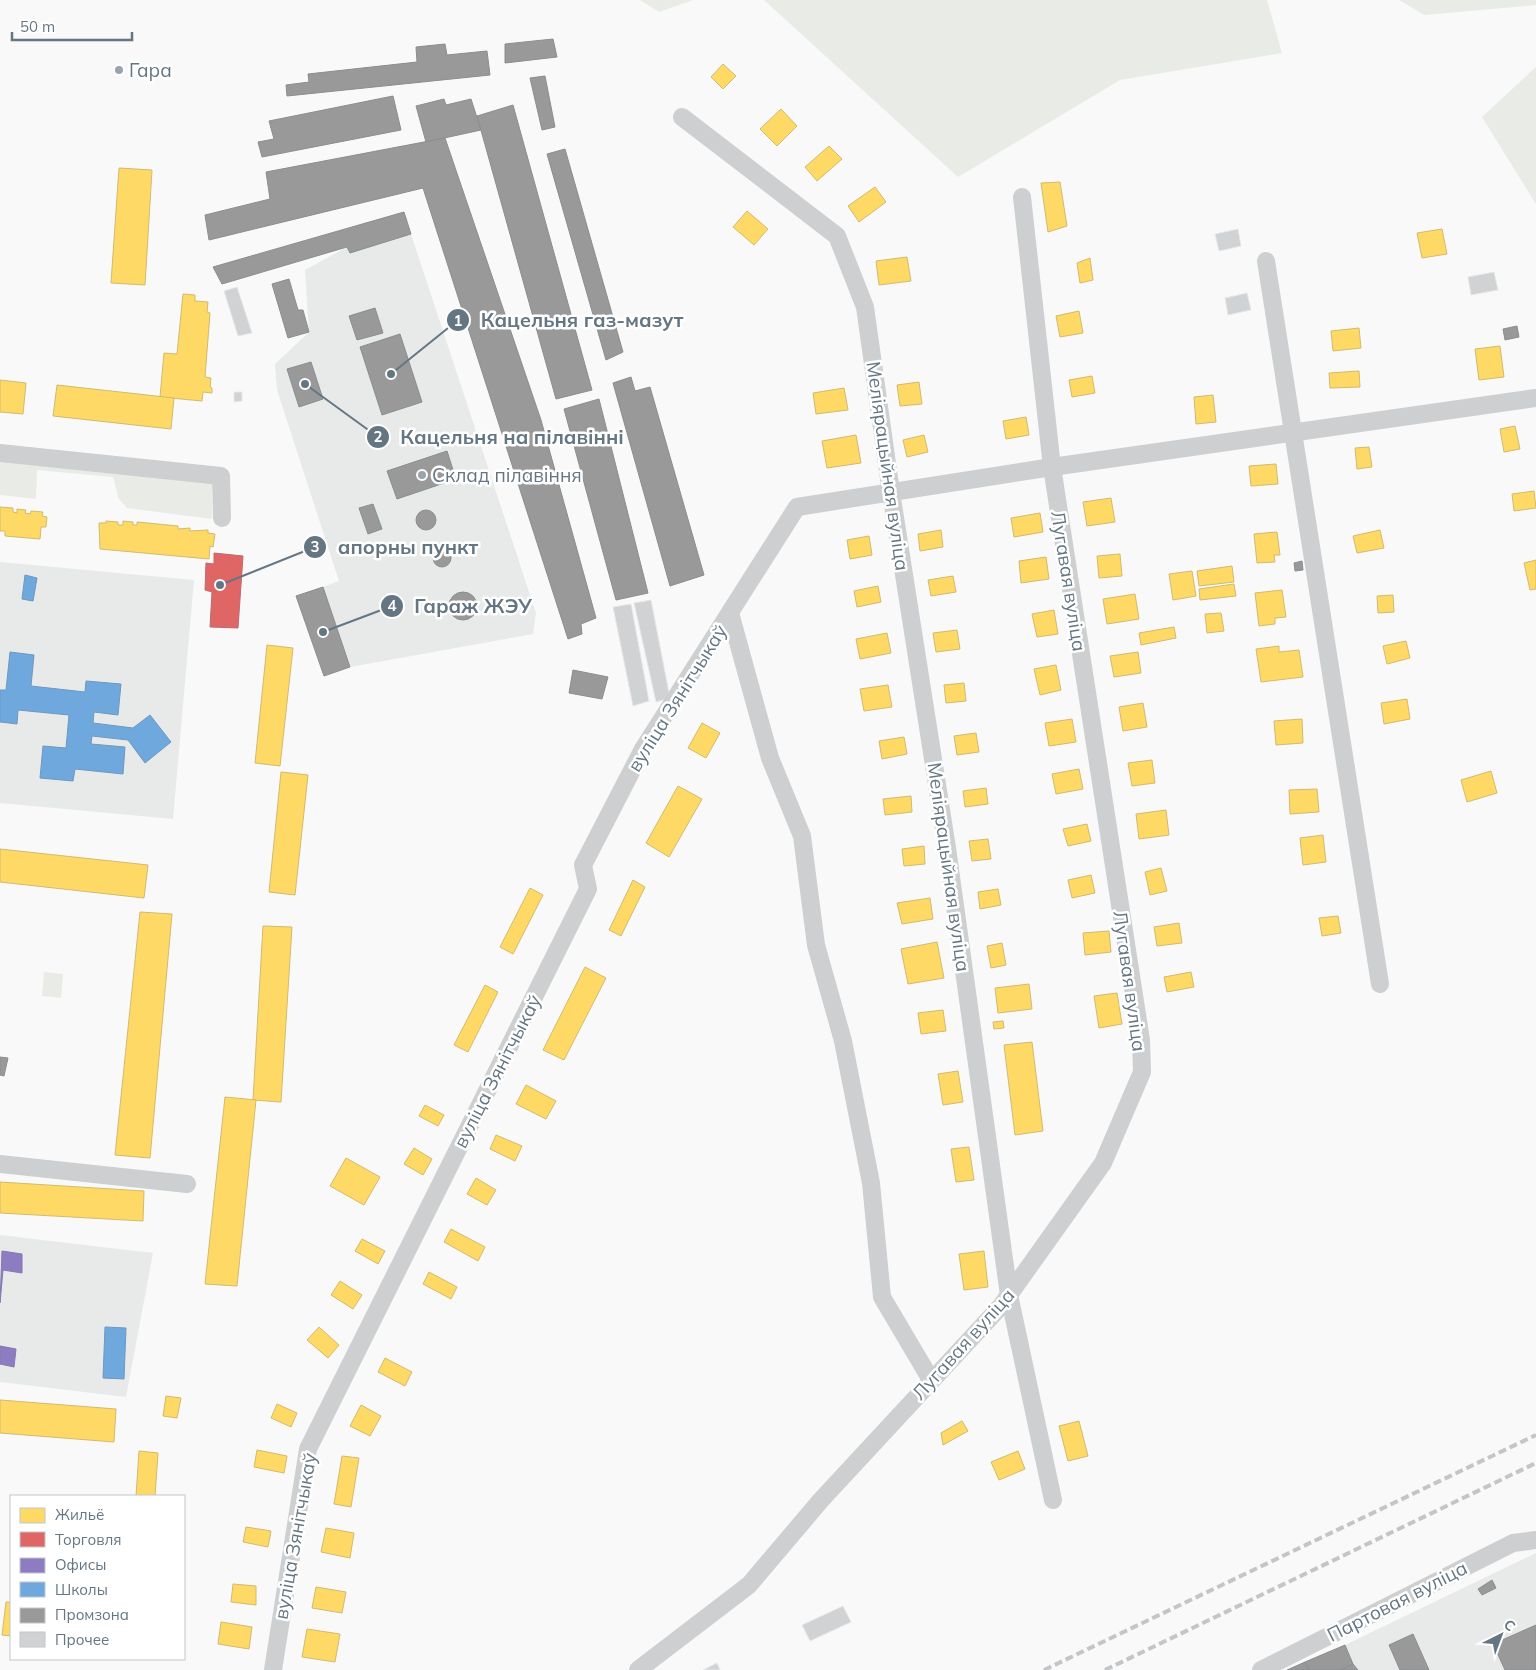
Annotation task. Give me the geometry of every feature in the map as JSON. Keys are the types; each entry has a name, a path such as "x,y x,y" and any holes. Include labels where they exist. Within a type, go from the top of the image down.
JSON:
{"street":[{"name":"Меліярацыйная вуліца","path":"682,117 837,236 865,307 891,492 947,848 1009,1295 1053,1500"},
{"name":"Лугавая вуліца","path":"638,1670 749,1585 821,1500 1009,1295 1103,1163 1142,1072 1141,1040 1052,467 1022,197"},
{"path":"1266,261 1380,984"},
{"path":"891,492 1294,431 1536,398"},
{"path":"0,453 222,476 222,518"},
{"name":"вуліца Зянітчыкаў","path":"274,1670 308,1449 588,889 583,865 643,748 797,507 891,492"},
{"path":"730,613 770,758 802,836 816,946 843,1041 871,1183 882,1297 931,1380"},
{"path":"0,1164 187,1184"},
{"name":"Партовая вуліца","path":"1261,1670 1513,1543 1536,1540"}],"shaded area":[{"path":"640,0 693,0 659,12"},
{"path":"764,0 1267,0 1282,53 1120,80 958,177"},
{"path":"1399,0 1536,0 1536,5 1424,15"},
{"path":"1536,67 1536,204 1482,117"},
{"path":"411,234 536,613 533,634 350,667 323,587 339,581 277,390 275,364 309,332 305,270 347,247 350,253"},
{"path":"0,458 212,480 212,519 127,508 119,499 113,477 37,470 36,499 0,495"},
{"path":"0,562 194,580 173,819 0,803"},
{"path":"44,972 63,974 61,998 42,996"},
{"path":"0,1235 153,1253 126,1397 0,1382"},
{"path":"1536,1553 1536,1670 1287,1670 1345,1645"}],"building: Жильё":[{"path":"723,64 736,76 723,89 711,77"},
{"path":"781,109 797,126 777,146 760,129"},
{"path":"829,146 842,159 817,181 805,167"},
{"path":"119,168 152,170 145,285 111,283"},
{"path":"1060,182 1067,226 1048,232 1041,183"},
{"path":"875,187 886,202 859,222 848,206"},
{"path":"747,211 768,229 754,245 733,227"},
{"path":"1442,229 1447,254 1422,258 1417,233"},
{"path":"907,257 911,281 879,285 876,261"},
{"path":"1090,258 1093,280 1080,283 1077,263"},
{"path":"183,294 195,295 195,301 208,302 207,312 210,313 205,377 211,378 210,387 212,388 212,393 203,392 202,401 160,397 164,353 177,354"},
{"path":"1079,311 1083,333 1060,337 1056,316"},
{"path":"1359,328 1361,348 1333,351 1331,331"},
{"path":"1500,346 1504,377 1479,380 1475,349"},
{"path":"1359,371 1360,387 1330,388 1329,373"},
{"path":"1092,376 1095,393 1072,397 1069,380"},
{"path":"0,380 26,383 23,414 0,412"},
{"path":"919,382 922,404 900,406 897,385"},
{"path":"57,385 174,398 171,429 53,416"},
{"path":"844,388 848,410 816,414 813,393"},
{"path":"1213,395 1216,422 1196,424 1194,397"},
{"path":"1026,417 1029,435 1006,439 1003,421"},
{"path":"1515,426 1520,449 1504,452 1500,429"},
{"path":"856,435 861,463 827,468 822,441"},
{"path":"924,435 928,452 907,457 903,440"},
{"path":"1369,447 1372,467 1357,469 1355,448"},
{"path":"1276,464 1278,484 1251,486 1249,466"},
{"path":"1534,491 1536,508 1514,511 1512,494"},
{"path":"1111,498 1115,522 1087,526 1083,502"},
{"path":"0,507 13,508 13,512 17,513 17,509 26,510 25,513 30,514 31,511 43,512 42,516 47,517 46,527 41,527 40,539 5,536 5,531 0,531"},
{"path":"1040,513 1043,532 1014,537 1011,518"},
{"path":"106,521 118,522 118,525 123,525 123,521 133,522 133,525 137,525 137,522 178,526 178,529 190,528 190,531 208,530 208,533 215,534 213,547 210,546 209,559 100,549 99,523 106,523"},
{"path":"941,530 943,547 920,551 918,534"},
{"path":"1380,530 1384,548 1357,553 1353,536"},
{"path":"1277,532 1280,555 1274,555 1275,562 1257,563 1254,534"},
{"path":"869,536 872,555 850,559 847,540"},
{"path":"1120,554 1122,576 1099,578 1097,556"},
{"path":"1046,557 1049,579 1021,583 1019,561"},
{"path":"1536,560 1536,589 1530,590 1524,563"},
{"path":"1232,566 1234,582 1199,586 1197,571"},
{"path":"1192,571 1196,596 1173,600 1169,574"},
{"path":"953,576 956,592 931,596 928,580"},
{"path":"1234,584 1236,596 1200,600 1199,589"},
{"path":"878,586 881,602 857,607 854,591"},
{"path":"1282,590 1286,617 1275,618 1275,624 1259,626 1255,593"},
{"path":"1135,594 1139,619 1107,624 1103,599"},
{"path":"1393,595 1394,612 1378,613 1377,596"},
{"path":"1054,610 1058,634 1037,637 1032,614"},
{"path":"1221,613 1224,631 1207,633 1205,614"},
{"path":"1174,627 1176,638 1141,645 1139,633"},
{"path":"957,630 960,649 936,652 933,633"},
{"path":"887,633 891,653 860,659 856,639"},
{"path":"1406,641 1410,658 1387,664 1383,646"},
{"path":"267,645 293,648 280,766 255,763"},
{"path":"1279,646 1279,652 1299,650 1303,677 1261,682 1256,649"},
{"path":"1138,652 1141,673 1114,677 1110,656"},
{"path":"1056,665 1061,690 1040,695 1034,669"},
{"path":"964,683 966,701 946,703 944,685"},
{"path":"888,685 892,707 864,711 860,689"},
{"path":"1407,699 1410,719 1384,724 1381,703"},
{"path":"1143,703 1147,727 1123,731 1119,707"},
{"path":"1072,719 1076,742 1049,746 1045,723"},
{"path":"1302,719 1303,743 1276,745 1274,721"},
{"path":"702,723 720,733 706,758 688,748"},
{"path":"976,733 979,752 957,755 954,736"},
{"path":"904,737 907,754 882,759 879,741"},
{"path":"1152,760 1155,783 1132,786 1128,763"},
{"path":"1079,769 1083,789 1056,794 1052,774"},
{"path":"1491,771 1497,793 1467,802 1461,780"},
{"path":"281,772 308,775 295,895 269,892"},
{"path":"678,786 702,799 669,857 646,843"},
{"path":"986,788 988,804 965,807 963,791"},
{"path":"1317,789 1319,812 1290,814 1289,790"},
{"path":"911,796 912,812 885,815 883,799"},
{"path":"1166,810 1169,835 1139,839 1136,814"},
{"path":"1087,824 1091,841 1068,846 1063,829"},
{"path":"1323,835 1326,862 1303,865 1300,838"},
{"path":"988,839 991,859 972,861 969,841"},
{"path":"924,846 925,864 904,866 902,849"},
{"path":"0,849 148,865 144,898 0,882"},
{"path":"1161,868 1167,891 1150,895 1145,872"},
{"path":"1091,875 1095,893 1072,898 1068,880"},
{"path":"633,880 645,887 621,936 609,930"},
{"path":"530,888 543,895 513,954 500,947"},
{"path":"998,889 1001,905 980,909 978,892"},
{"path":"930,898 933,919 902,924 897,903"},
{"path":"140,912 172,914 150,1158 115,1155"},
{"path":"1338,916 1341,933 1322,936 1319,918"},
{"path":"1179,923 1182,943 1157,946 1154,927"},
{"path":"263,926 292,927 281,1102 253,1100"},
{"path":"1109,931 1111,952 1085,955 1083,933"},
{"path":"937,942 944,978 908,984 901,949"},
{"path":"1002,943 1006,965 991,968 987,946"},
{"path":"585,967 606,978 564,1060 543,1050"},
{"path":"1191,972 1194,987 1167,992 1164,977"},
{"path":"1029,984 1032,1009 998,1013 995,988"},
{"path":"485,985 498,992 468,1052 454,1045"},
{"path":"1117,993 1122,1024 1099,1028 1094,996"},
{"path":"943,1010 946,1031 921,1034 918,1013"},
{"path":"1003,1021 1004,1028 994,1029 993,1022"},
{"path":"1032,1042 1043,1131 1015,1135 1004,1045"},
{"path":"958,1071 963,1102 943,1105 938,1074"},
{"path":"526,1085 556,1101 546,1119 516,1104"},
{"path":"225,1097 256,1100 237,1286 205,1284"},
{"path":"425,1105 444,1115 438,1126 419,1116"},
{"path":"496,1135 522,1146 515,1161 490,1149"},
{"path":"969,1147 974,1180 956,1182 951,1149"},
{"path":"414,1148 432,1159 423,1175 404,1164"},
{"path":"346,1158 380,1177 364,1205 330,1186"},
{"path":"476,1178 496,1190 487,1205 467,1194"},
{"path":"0,1182 144,1191 143,1221 0,1213"},
{"path":"451,1229 485,1247 478,1261 444,1242"},
{"path":"362,1239 385,1251 378,1264 355,1251"},
{"path":"984,1251 988,1287 964,1290 959,1254"},
{"path":"429,1272 457,1287 451,1299 423,1284"},
{"path":"340,1281 362,1295 353,1309 331,1295"},
{"path":"319,1327 339,1345 328,1358 307,1340"},
{"path":"385,1358 412,1372 405,1386 378,1372"},
{"path":"166,1396 181,1398 177,1418 163,1416"},
{"path":"0,1400 116,1409 114,1442 0,1433"},
{"path":"277,1404 297,1413 291,1427 271,1418"},
{"path":"361,1405 381,1416 370,1436 350,1426"},
{"path":"962,1421 968,1431 943,1445 941,1433"},
{"path":"1079,1421 1088,1456 1068,1461 1059,1426"},
{"path":"257,1450 287,1456 284,1473 254,1467"},
{"path":"139,1451 158,1453 155,1495 136,1495"},
{"path":"1018,1451 1025,1469 999,1480 991,1462"},
{"path":"342,1456 359,1458 351,1507 334,1504"},
{"path":"246,1527 271,1531 268,1547 243,1542"},
{"path":"326,1528 354,1533 350,1558 321,1552"},
{"path":"233,1584 256,1586 256,1605 231,1602"},
{"path":"316,1587 346,1592 342,1613 312,1608"},
{"path":"6,1602 10,1602 10,1636 2,1635"},
{"path":"221,1622 252,1627 249,1649 218,1644"},
{"path":"307,1629 340,1634 335,1662 302,1657"}],"building: Торговля":[{"path":"214,553 243,556 238,628 210,627 212,592 205,590 206,563 214,564"}],"building: Офисы":[{"path":"2,1251 22,1254 22,1273 3,1270 0,1303"},
{"path":"0,1346 16,1349 14,1367 0,1364"}],"building: Школы":[{"path":"25,575 37,578 33,601 22,599"},
{"path":"10,652 34,655 31,686 85,692 86,681 121,684 118,715 94,712 93,723 133,728 150,715 171,742 145,763 128,740 92,736 91,744 125,747 123,774 75,769 73,781 40,778 43,746 66,748 69,715 18,710 17,724 0,722 0,690 6,690"},
{"path":"105,1327 126,1328 124,1379 103,1378"}],"building: Промзона":[{"path":"553,39 557,57 505,63 505,44"},
{"path":"445,44 447,55 487,51 490,75 287,96 286,85 309,82 308,74 417,62 416,47"},
{"path":"545,76 555,127 542,130 530,78"},
{"path":"393,96 401,130 262,157 258,142 274,139 269,121"},
{"path":"444,99 446,105 471,99 481,130 426,142 416,106"},
{"path":"513,105 592,390 556,399 477,116"},
{"path":"445,138 541,420 596,618 581,624 582,634 568,639 423,188 209,240 205,215 270,199 266,172"},
{"path":"565,149 623,352 606,360 547,154"},
{"path":"404,212 411,234 350,253 347,247 222,284 213,267"},
{"path":"289,279 298,310 303,310 309,332 288,338 272,284"},
{"path":"375,308 383,333 357,340 349,316"},
{"path":"1517,326 1519,337 1505,340 1503,329"},
{"path":"400,334 422,402 382,415 360,347"},
{"path":"311,362 323,399 299,407 287,369"},
{"path":"631,377 635,391 650,387 704,575 670,586 613,383"},
{"path":"599,399 648,593 616,600 564,409"},
{"name":"Склад пілавіння","path":"447,451 456,479 397,499 387,471"},
{"path":"373,504 382,529 368,534 359,508"},
{"path":"422,510 430,510 436,516 436,524 430,530 422,530 416,524 416,516"},
{"path":"438,549 446,549 451,554 449,565 438,567 433,562 433,554"},
{"path":"1302,561 1303,570 1295,571 1294,563"},
{"path":"323,587 350,667 324,676 296,596"},
{"path":"463,592 473,596 477,606 473,616 463,620 453,616 449,606 453,596"},
{"path":"573,670 608,677 602,699 569,693"},
{"path":"0,1057 8,1058 4,1076 0,1075"},
{"path":"1492,1580 1496,1588 1482,1595 1478,1589"},
{"path":"1536,1625 1536,1670 1505,1670 1493,1644"},
{"path":"1413,1634 1429,1670 1400,1670 1389,1645"},
{"path":"1345,1645 1353,1664 1341,1670 1309,1670 1305,1662"},
{"path":"1305,1662 1309,1670 1287,1670"},
{"path":"1353,1664 1358,1670 1341,1670"}],"building: Прочее":[{"path":"1238,229 1241,246 1219,251 1215,234"},
{"path":"1494,272 1498,290 1471,295 1468,277"},
{"path":"237,287 252,333 238,336 224,291"},
{"path":"1247,293 1251,310 1228,315 1225,298"},
{"path":"234,392 242,392 242,401 234,402"},
{"path":"651,600 670,698 656,702 634,603"},
{"path":"631,604 649,701 633,706 613,607"},
{"path":"843,1606 851,1622 810,1641 802,1625"},
{"path":"717,1663 720,1670 703,1670"}],"railway":[{"path":"1044,1670 1536,1435"},
{"path":"1105,1670 1536,1463"}],"place":[{"name":"Гара","path":"119,70"},
{"name":"Кацельня газ-мазут","path":"391,374"},
{"name":"Кацельня на пілавінні","path":"305,384"},
{"name":"Склад пілавіння","path":"422,475"},
{"name":"апорны пункт","path":"220,585"},
{"name":"Гараж ЖЭУ","path":"323,632"}]}
